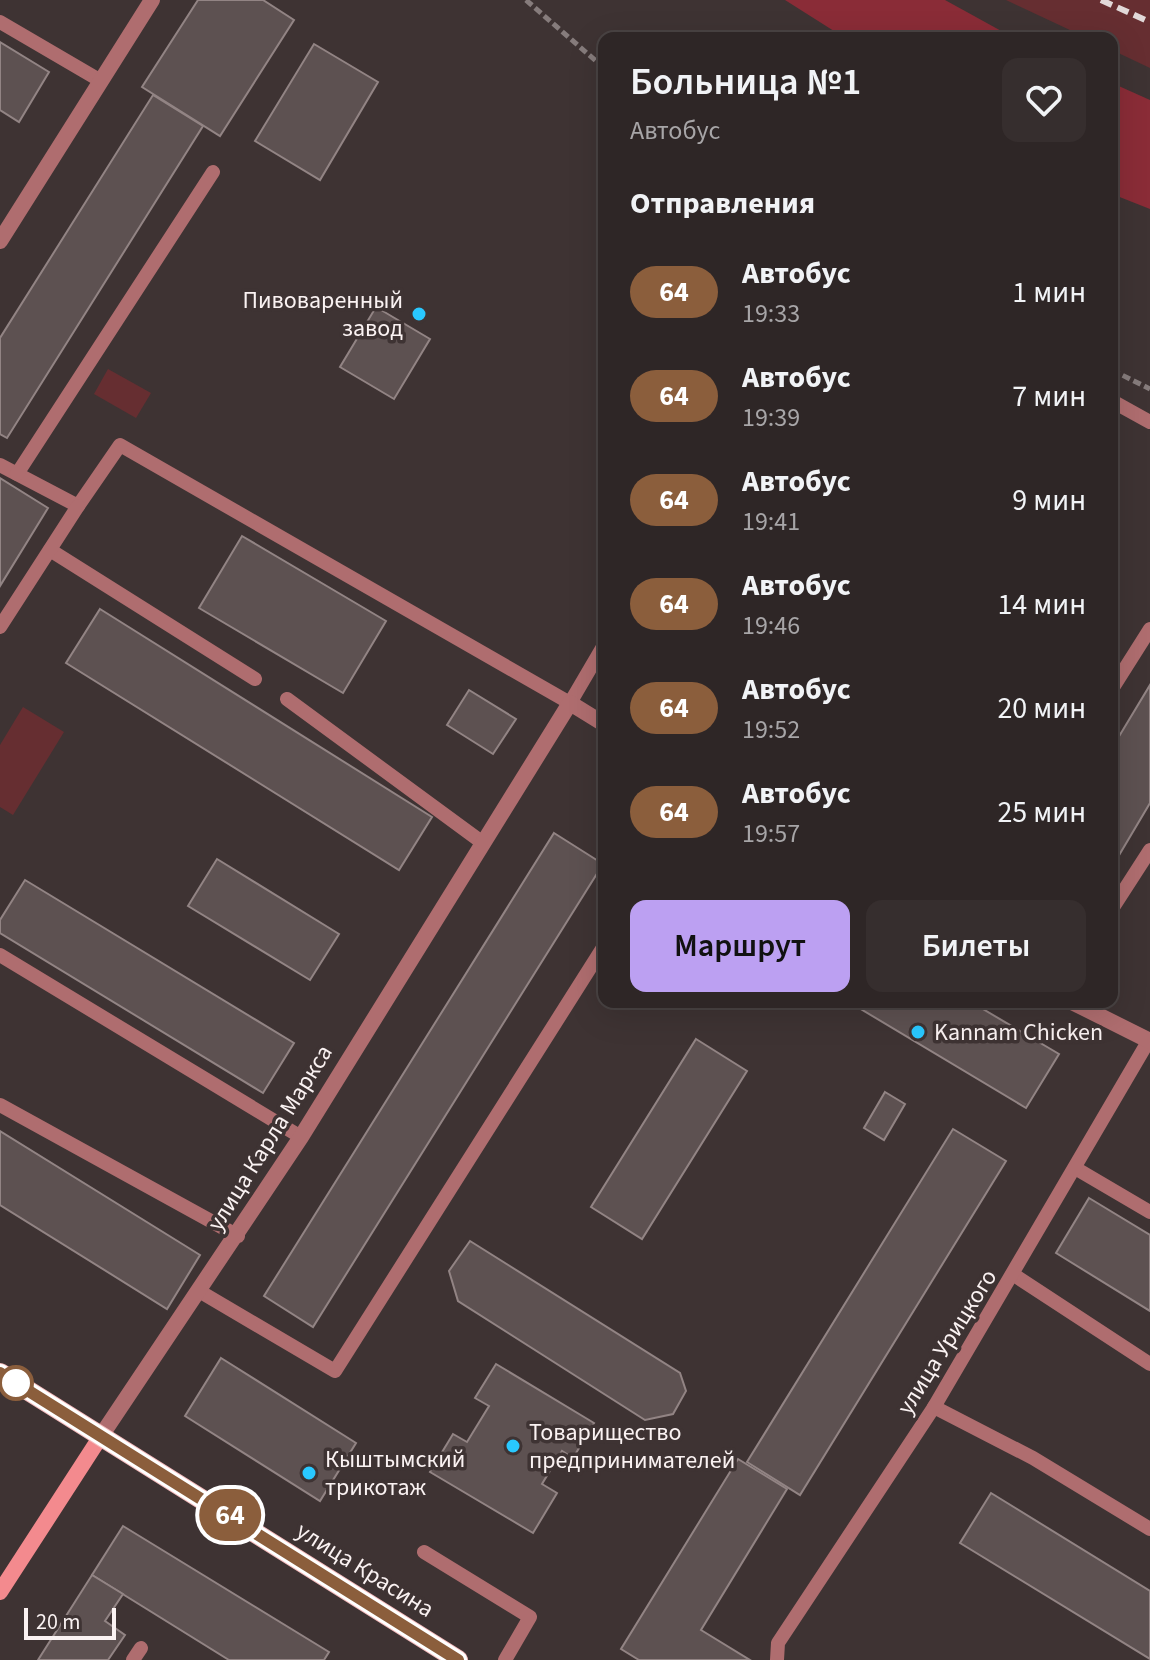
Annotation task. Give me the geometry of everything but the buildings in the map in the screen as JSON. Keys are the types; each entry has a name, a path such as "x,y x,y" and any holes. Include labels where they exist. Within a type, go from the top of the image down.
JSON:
{"main road":[{"name":"улица Красина","path":"0,1373 458,1660"},
{"name":"улица Карла Маркса","path":"0,1592 101,1436"}],"street":[{"path":"0,241 152,0"},
{"path":"570,703 598,720"},
{"name":"улица Карла Маркса","path":"101,1436 238,1236 570,703"},
{"path":"1084,1008 1150,1040"}],"lane":[{"path":"0,22 101,81"},
{"path":"17,474 213,172"},
{"path":"1118,404 1150,422"},
{"path":"0,627 120,445 570,703 598,655"},
{"path":"0,465 78,506"},
{"path":"50,550 255,679"},
{"path":"1118,680 1150,629"},
{"path":"287,699 483,843"},
{"path":"1118,900 1150,850"},
{"path":"0,955 301,1137"},
{"path":"199,1291 335,1371 598,955"},
{"name":"улица Урицкого","path":"777,1660 778,1643 934,1407 1150,1040"},
{"path":"0,1105 238,1236"},
{"path":"1075,1168 1150,1212"},
{"path":"1014,1275 1150,1364"},
{"path":"934,1407 1033,1458 1150,1529"},
{"path":"424,1552 530,1617 505,1660"}],"path":[{"path":"526,0 598,63"},
{"path":"1118,373 1150,389"}],"shaded area":[{"path":"785,0 945,0 1003,32 836,32"},
{"path":"1006,0 1150,0 1150,68 1118,53 1118,32 1074,32"},
{"path":"1118,86 1150,100 1150,209 1118,196"},
{"path":"108,369 151,393 136,418 94,394"},
{"path":"23,707 64,732 13,815 0,807 0,745"}],"railway":[{"path":"1101,0 1150,22"}],"bus line":[{"name":"64","path":"0,1373 458,1660"}],"place":[{"name":"Пивоваренный завод","path":"419,314"},
{"name":"Kannam Chicken","path":"918,1032"},
{"name":"Товарищество предпринимателей","path":"513,1446"},
{"name":"Кыштымский трикотаж","path":"309,1473"}]}
